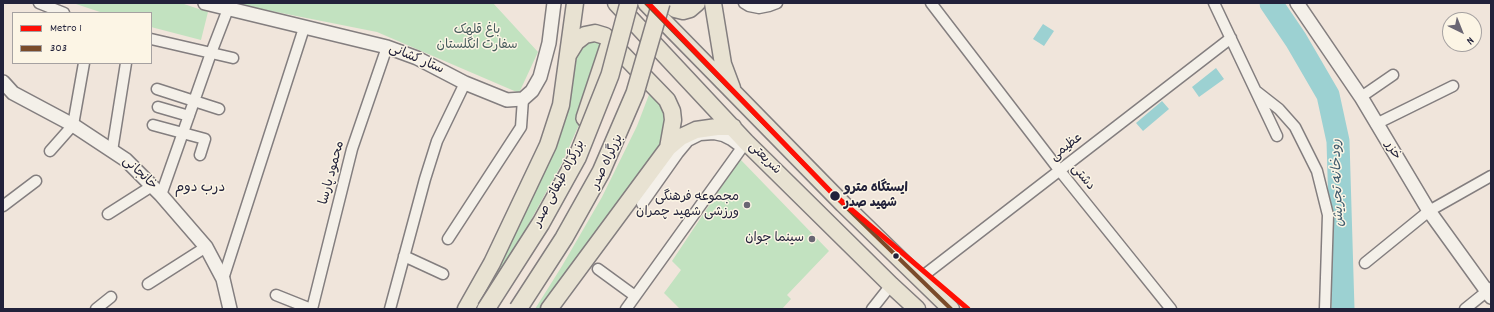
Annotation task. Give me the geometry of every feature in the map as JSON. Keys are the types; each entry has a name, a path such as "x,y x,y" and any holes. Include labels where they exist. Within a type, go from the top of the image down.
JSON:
{"highway":[{"path":"480,309 537,220 572,156 623,3"},
{"name":"بزرگراه طبقاتی صدر","path":"486,309 541,222 576,158 610,75 629,3"},
{"path":"518,309 564,238 601,172 635,93 661,3"},
{"name":"بزرگراه صدر","path":"522,309 567,240 605,173 638,94 667,3"}],"main road":[{"path":"466,309 492,262 548,145 561,106 575,3"},
{"name":"شریعتی","path":"616,3 733,127 744,145 917,309"},
{"name":"شریعتی","path":"646,3 735,95 919,279 951,309"},
{"path":"667,3 674,9 683,11 697,3"},
{"path":"712,3 723,64 735,95"},
{"path":"567,56 576,42 585,36 594,33 605,36 667,100 672,111 673,120 668,148"},
{"path":"549,309 668,148 681,137 696,130 718,127 733,127"}],"street":[{"path":"39,3 62,12"},
{"name":"ستار کشانی","path":"206,3 228,10 387,47 417,58 466,83 507,100 523,99"},
{"path":"448,239 521,127 523,99 532,91 540,77 549,43 554,3"},
{"path":"744,3 749,6 759,8 777,3"},
{"name":"دشتی","path":"931,3 1060,171 1171,309"},
{"path":"1214,3 1277,136"},
{"name":"خزر","path":"1297,3 1360,97 1429,211 1490,292"},
{"path":"161,195 211,53 228,10"},
{"path":"223,279 304,28"},
{"name":"عظیمی","path":"919,279 1231,38"},
{"path":"152,39 233,58"},
{"name":"محمود پارسا","path":"312,309 352,149 387,47"},
{"path":"50,151 73,125 84,64"},
{"path":"112,151 126,64"},
{"path":"1360,97 1392,75"},
{"name":"خانجانی","path":"3,82 13,93 73,125 126,160 161,195 206,248 223,279 230,309"},
{"path":"390,309 425,179 437,141 466,83"},
{"path":"1376,124 1453,86"},
{"path":"157,89 219,109"},
{"path":"1256,91 1279,109 1295,127 1317,171 1328,215 1324,309"},
{"path":"158,107 189,116"},
{"path":"153,125 205,139 200,155"},
{"path":"626,309 744,145 723,136 714,134 700,135 688,141 642,204"},
{"path":"1365,263 1429,211 1491,176"},
{"path":"3,206 36,181"},
{"path":"108,214 152,186"},
{"path":"148,284 206,248"},
{"path":"404,256 443,274"},
{"path":"598,269 636,296"},
{"path":"872,309 891,285"},
{"path":"1465,309 1490,292"},
{"path":"276,295 312,309"},
{"path":"96,309 111,297"}],"green space":[{"path":"73,3 181,3 208,12 201,40 152,27 152,12 100,12"},
{"name":"باغ قلهک سفارت انگلستان","path":"231,3 493,3 538,52 519,93 377,32"},
{"path":"604,40 586,109 562,163 509,258 476,309 470,309 487,279 575,57 585,41"},
{"path":"650,92 664,108 665,120 662,139 649,163 575,264 540,309 535,309 602,197 637,126"},
{"name":"مجموعه فرهنگی ورزشی شهید چمران","path":"740,159 829,251 787,295 791,299 782,309 680,309 664,293 681,270 672,261"}],"water":[{"path":"1043,24 1054,31 1044,46 1033,39"},
{"path":"1216,68 1224,79 1199,97 1192,87"},
{"path":"1162,101 1169,109 1143,131 1136,123"}],"waterway":[{"name":"رودخانه تجریش","path":"1271,3 1296,40 1328,95 1338,141 1343,309"}],"metro line":[{"name":"1","path":"648,3 832,193 968,309"}],"transit line":[{"name":"303","path":"646,3 843,204 951,309"}],"place":[{"name":"ایستگاه مترو شهید صدر","path":"835,196"},
{"name":"مجموعه فرهنگی ورزشی شهید چمران","path":"747,205"},
{"name":"سینما جوان","path":"812,239"}],"district":[{"name":"درب دوم","path":"200,189"}]}
